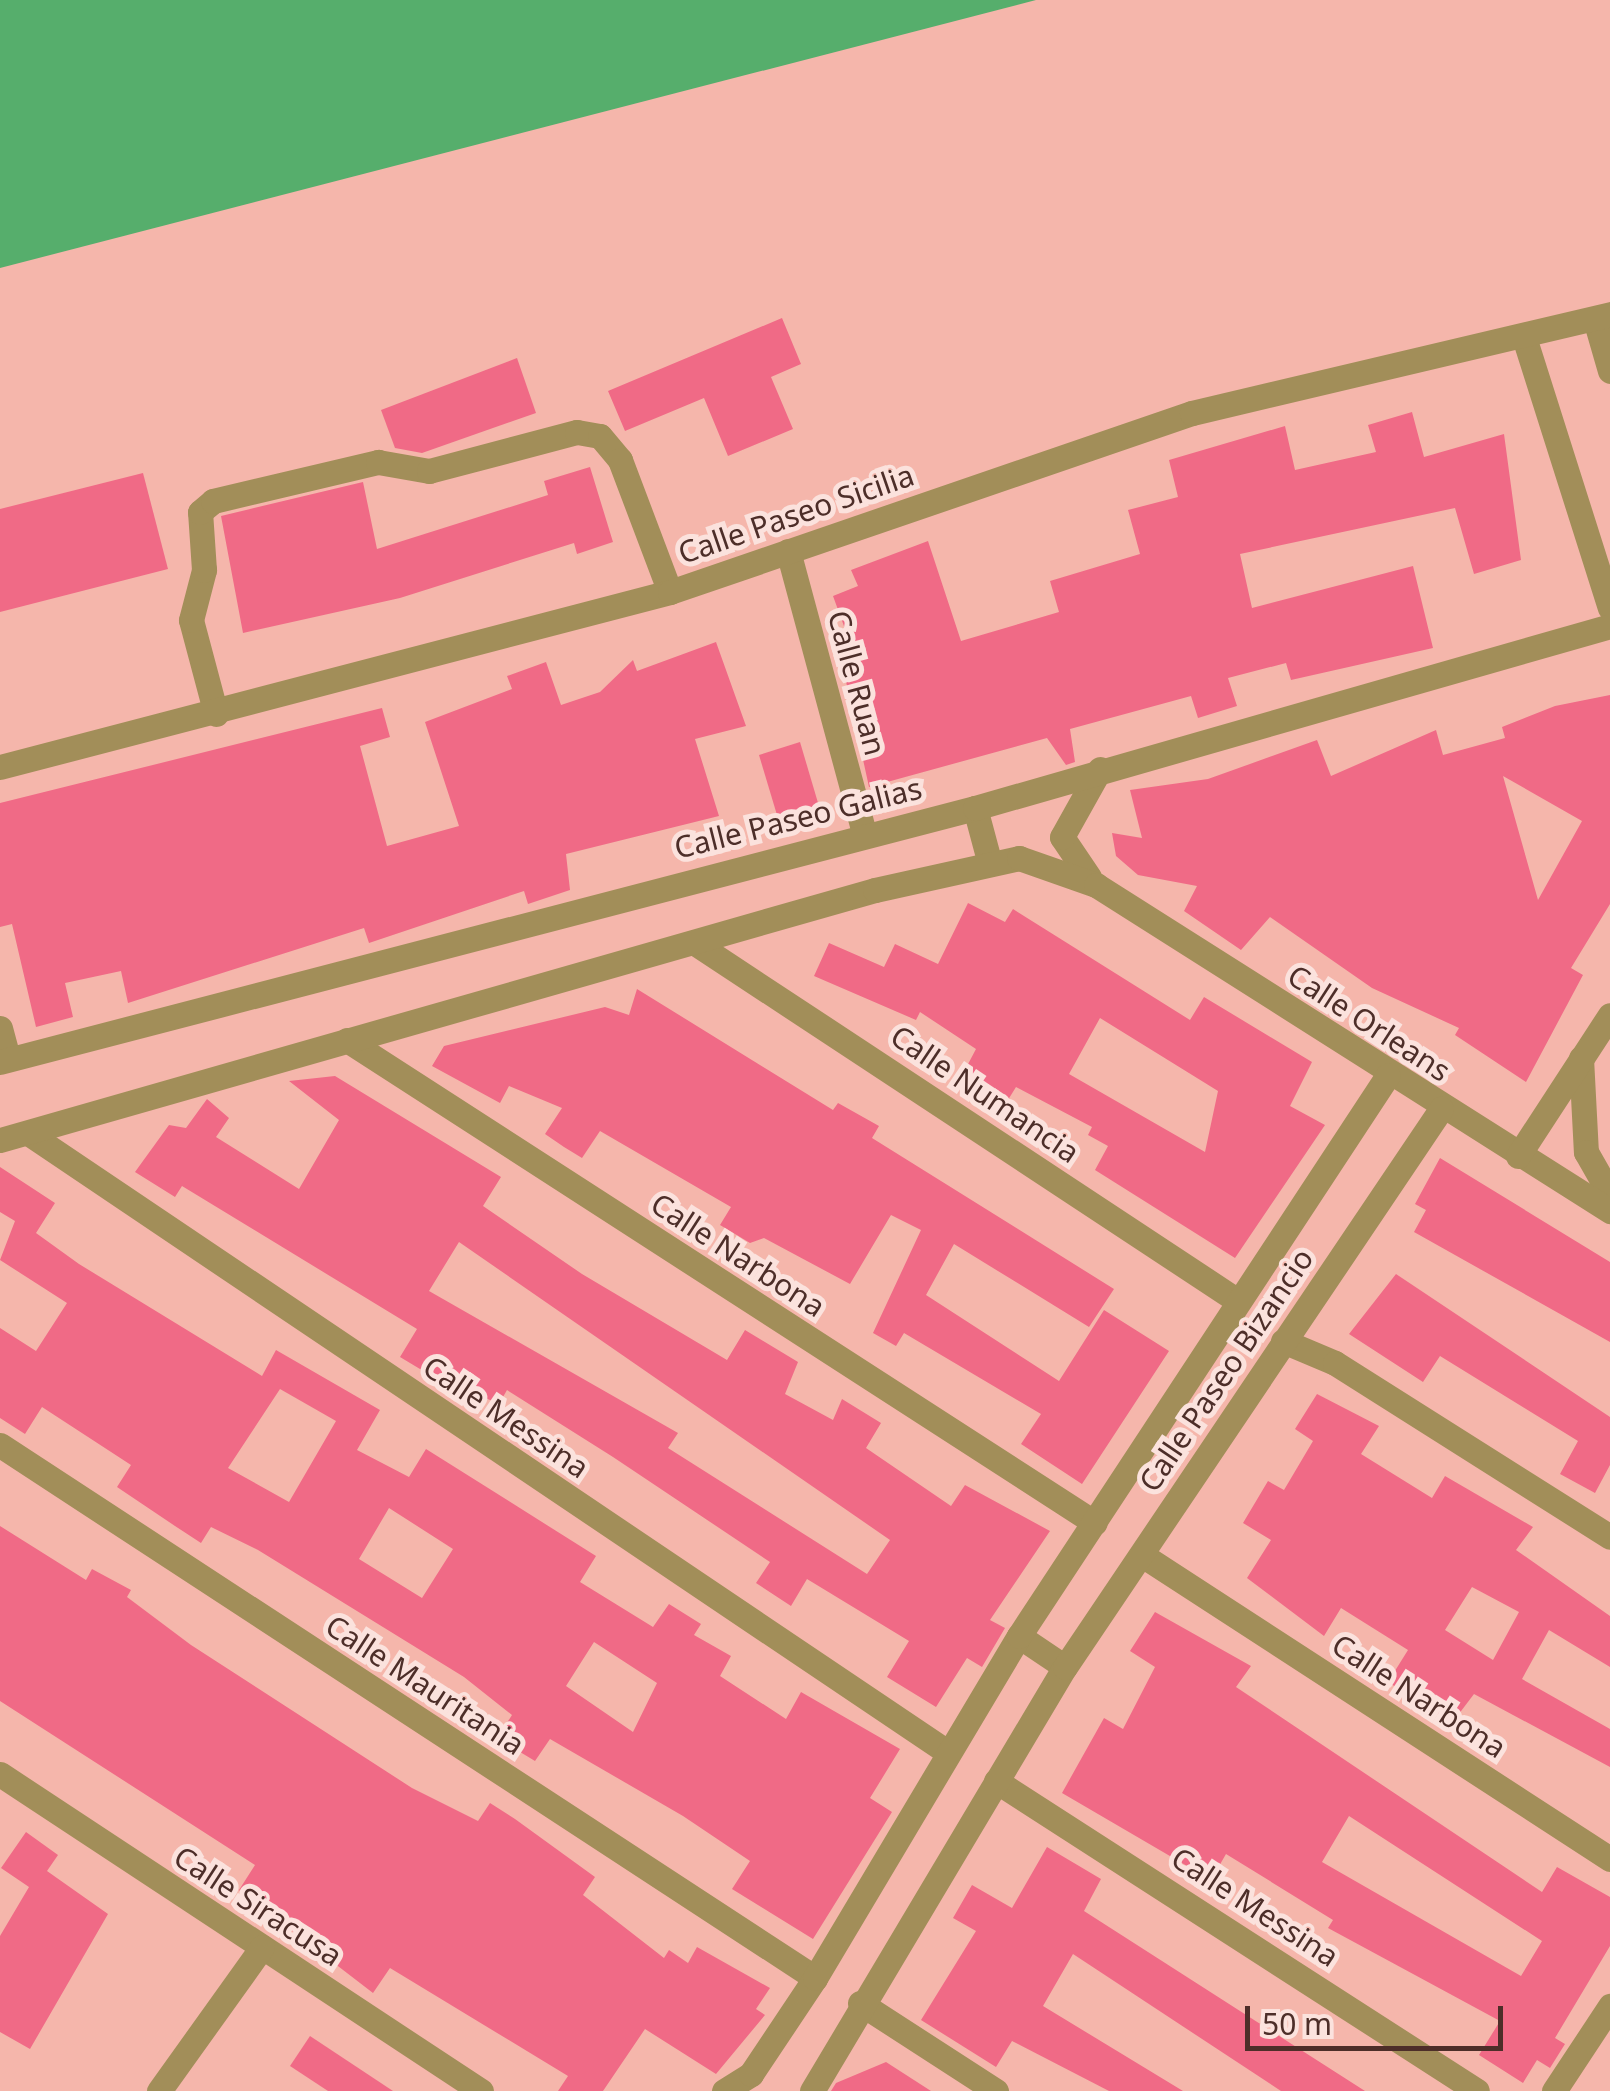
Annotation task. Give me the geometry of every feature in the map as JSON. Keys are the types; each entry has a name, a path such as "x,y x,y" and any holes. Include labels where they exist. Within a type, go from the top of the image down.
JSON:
{"street":[{"name":"Calle Paseo Sicilia","path":"0,767 216,714 670,592 1192,413 1603,317"},
{"path":"1603,317 1610,371"},
{"path":"1524,337 1610,608"},
{"path":"216,714 191,620 204,570 200,512 213,500 378,462 429,471 577,432 600,436 620,460 670,592"},
{"name":"Calle Ruan","path":"788,551 864,832"},
{"name":"Calle Paseo Galias","path":"4,1060 864,832 975,808 1100,769 1610,626"},
{"path":"1096,885 1062,836 1100,769"},
{"path":"975,808 990,864"},
{"path":"0,1140 31,1136 347,1040 990,864 1019,858 1096,885"},
{"name":"Calle Orleans","path":"1096,885 1441,1109 1610,1210"},
{"name":"Calle Numancia","path":"696,944 1238,1301"},
{"path":"1518,1156 1610,1015"},
{"path":"0,1028 4,1060"},
{"name":"Calle Narbona","path":"347,1040 1096,1523"},
{"path":"1581,1058 1586,1152 1610,1194"},
{"name":"Calle Paseo Bizancio","path":"724,2091 751,2074 815,1978 946,1752 1019,1636 1388,1074"},
{"name":"Calle Paseo Bizancio","path":"812,2091 860,2003 1065,1668 1441,1109"},
{"name":"Calle Messina","path":"31,1136 946,1752"},
{"path":"1283,1341 1335,1363 1610,1538"},
{"name":"Calle Mauritania","path":"0,1444 815,1978"},
{"name":"Calle Narbona","path":"1142,1555 1610,1860"},
{"path":"1019,1636 1065,1668"},
{"name":"Calle Siracusa","path":"0,1774 481,2091"},
{"name":"Calle Messina","path":"996,1781 1477,2091"},
{"path":"159,2091 262,1947"},
{"path":"860,2003 996,2091"},
{"path":"1554,2091 1610,2006"}],"green space":[{"path":"0,0 1036,0 0,268"}],"building":[{"path":"782,318 801,364 771,377 793,429 728,456 704,398 625,431 608,391"},
{"path":"517,358 536,413 422,453 395,448 381,410"},
{"path":"1412,412 1424,457 1504,434 1521,560 1474,574 1455,508 1240,554 1252,608 1413,566 1433,648 1291,680 1286,663 1228,678 1237,706 1198,718 1191,696 1070,729 1075,762 1066,765 1047,738 869,787 842,663 856,659 833,596 858,586 851,570 928,541 961,641 1059,612 1050,581 1140,554 1128,510 1178,497 1169,460 1285,426 1295,470 1376,452 1368,425"},
{"path":"590,467 613,542 577,554 574,543 400,598 243,633 221,516 363,482 377,549 548,495 544,481"},
{"path":"143,473 168,569 0,612 0,509"},
{"path":"716,642 746,726 695,739 719,816 566,854 570,890 528,904 524,891 369,943 364,928 128,1003 121,971 65,983 73,1017 36,1027 12,924 0,927 0,803 382,708 390,737 360,746 387,846 459,826 425,722 512,689 507,676 546,662 561,705 600,692 633,660 637,671"},
{"path":"1610,695 1610,904 1571,968 1583,975 1526,1082 1455,1035 1459,1028 1372,988 1270,917 1241,950 1184,911 1197,886 1138,875 1116,856 1112,833 1142,838 1130,790 1208,779 1317,740 1331,776 1436,730 1443,755 1505,738 1502,727 1555,706","holes":["1503,776 1582,821 1538,900"]},
{"path":"800,742 821,813 780,825 759,755"},
{"path":"968,903 1005,922 1013,909 1190,1020 1204,997 1312,1062 1290,1106 1325,1125 1235,1258 1095,1170 1108,1146 1088,1135 1092,1127 1016,1087 1003,1108 958,1083 976,1049 920,1012 916,1020 814,976 829,943 884,967 895,944 938,964","holes":["1100,1018 1218,1091 1205,1152 1069,1074"]},
{"path":"637,989 833,1110 838,1103 879,1126 872,1138 1114,1289 1089,1327 954,1244 926,1295 1059,1381 1104,1310 1169,1351 1082,1484 1021,1444 1041,1414 904,1333 896,1346 873,1333 921,1230 891,1215 850,1284 764,1238 750,1243 720,1225 731,1207 600,1131 582,1158 564,1147 545,1134 562,1108 509,1086 500,1103 432,1066 444,1046 605,1007 629,1015"},
{"path":"335,1076 501,1177 483,1206 582,1274 727,1360 745,1330 798,1362 785,1394 833,1420 842,1399 881,1423 866,1448 951,1506 965,1485 1050,1531 990,1620 1005,1628 982,1667 967,1658 936,1707 887,1677 909,1641 807,1579 791,1606 756,1583 770,1562 613,1457 507,1390 499,1404 420,1369 400,1357 417,1329 182,1186 175,1197 135,1172 169,1125 186,1128 207,1099 229,1118 216,1137 299,1189 339,1120 289,1081","holes":["459,1242 890,1540 867,1574 668,1448 678,1433 429,1291"]},
{"path":"1440,1158 1610,1262 1610,1342 1414,1232 1426,1210 1415,1204"},
{"path":"0,1167 55,1203 36,1233 79,1264 262,1376 276,1350 380,1410 357,1450 409,1477 426,1449 596,1556 580,1582 653,1627 669,1604 701,1624 694,1635 731,1656 720,1676 786,1719 801,1692 900,1749 870,1798 892,1812 813,1939 732,1889 750,1861 683,1816 550,1739 535,1761 497,1738 512,1715 464,1677 258,1550 211,1527 201,1543 117,1487 131,1465 42,1407 25,1434 0,1418 0,1328 36,1351 67,1303 0,1260 15,1221 0,1212","holes":["280,1389 336,1421 289,1502 228,1468","389,1508 453,1549 422,1598 359,1559","594,1642 657,1683 633,1732 566,1686"]},
{"path":"1396,1274 1610,1417 1610,1465 1595,1493 1560,1474 1578,1441 1440,1356 1423,1382 1349,1334"},
{"path":"1317,1394 1379,1426 1361,1454 1432,1498 1445,1476 1533,1527 1516,1550 1610,1616 1610,1667 1549,1630 1522,1679 1610,1729 1610,1767 1474,1694 1452,1723 1388,1682 1408,1650 1341,1608 1324,1636 1247,1578 1271,1540 1243,1523 1268,1481 1284,1490 1313,1441 1295,1429","holes":["1472,1587 1519,1612 1493,1660 1445,1630"]},
{"path":"0,1526 86,1580 92,1569 131,1590 127,1597 191,1645 412,1788 478,1821 490,1803 595,1877 583,1895 664,1958 669,1950 688,1963 697,1947 770,1988 756,2009 765,2015 716,2074 645,2029 603,2091 558,2091 568,2076 390,1968 373,1993 239,1890 255,1865 0,1701"},
{"path":"1155,1612 1251,1666 1236,1687 1542,1892 1557,1867 1610,1897 1610,1946 1555,2038 1565,2044 1550,2068 1537,2060 1523,2083 1479,2055 1500,2021 1328,1928 1333,1920 1226,1854 1211,1880 1062,1793 1104,1718 1123,1729 1155,1667 1130,1651","holes":["1349,1816 1542,1941 1521,1976 1322,1862"]},
{"path":"26,1832 58,1855 47,1871 108,1914 30,2049 0,2032 0,1936 29,1887 1,1868"},
{"path":"1047,1847 1101,1879 1084,1911 1365,2091 1281,2091 1073,1954 1043,2006 1183,2091 1109,2091 1012,2041 996,2067 921,2020 976,1931 953,1918 972,1885 1012,1908"},
{"path":"310,2036 393,2091 328,2091 290,2066"},
{"path":"886,2062 931,2091 831,2091 836,2083"}]}
